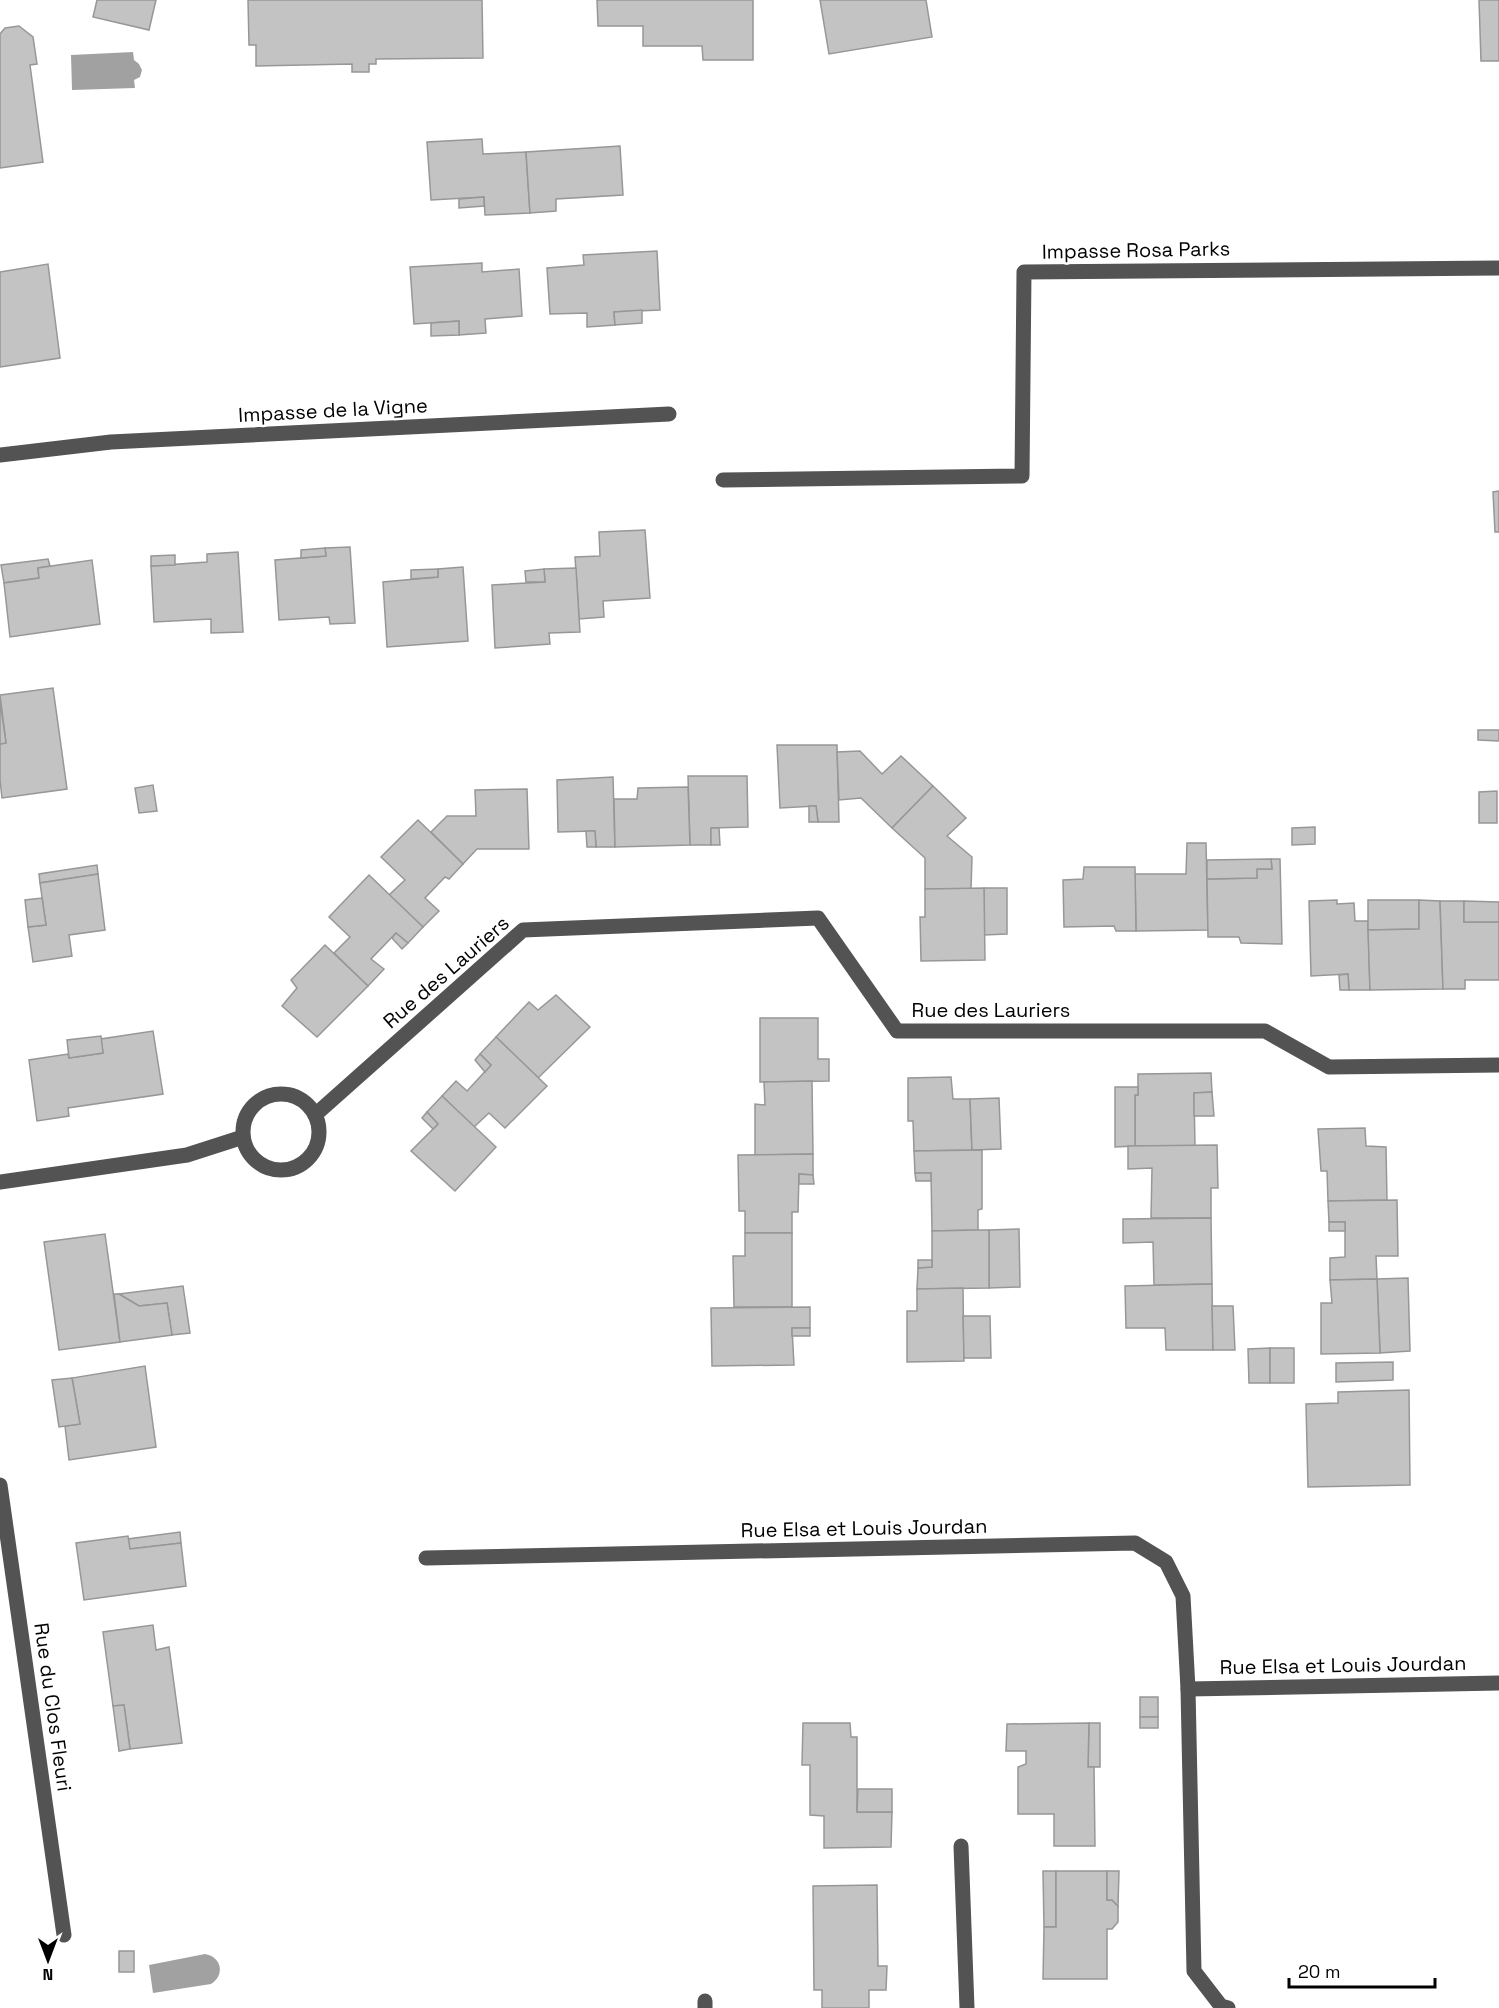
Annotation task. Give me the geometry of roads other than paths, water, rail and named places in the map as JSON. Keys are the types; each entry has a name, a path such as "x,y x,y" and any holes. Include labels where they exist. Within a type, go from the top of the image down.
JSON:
{"street":[{"name":"Impasse Rosa Parks","path":"723,480 1022,476 1023,272 1499,268"},
{"name":"Impasse de la Vigne","path":"0,454 111,441 669,414"},
{"name":"Rue des Lauriers","path":"315,1115 523,930 818,918 897,1031 1265,1031 1329,1067 1499,1065"},
{"path":"268,1095 288,1095 301,1100 315,1115 319,1127 318,1141 311,1155 301,1164 289,1169 276,1170 255,1160 243,1137 248,1112 268,1095"},
{"path":"0,1182 187,1155 243,1137"},
{"name":"Rue du Clos Fleuri","path":"0,1485 64,1935"},
{"name":"Rue Elsa et Louis Jourdan","path":"426,1558 1135,1543 1166,1562 1184,1596 1194,1971 1221,2006 1228,2008"},
{"name":"Rue Elsa et Louis Jourdan","path":"1188,1689 1499,1683"},
{"path":"961,1846 967,2008"}]}
